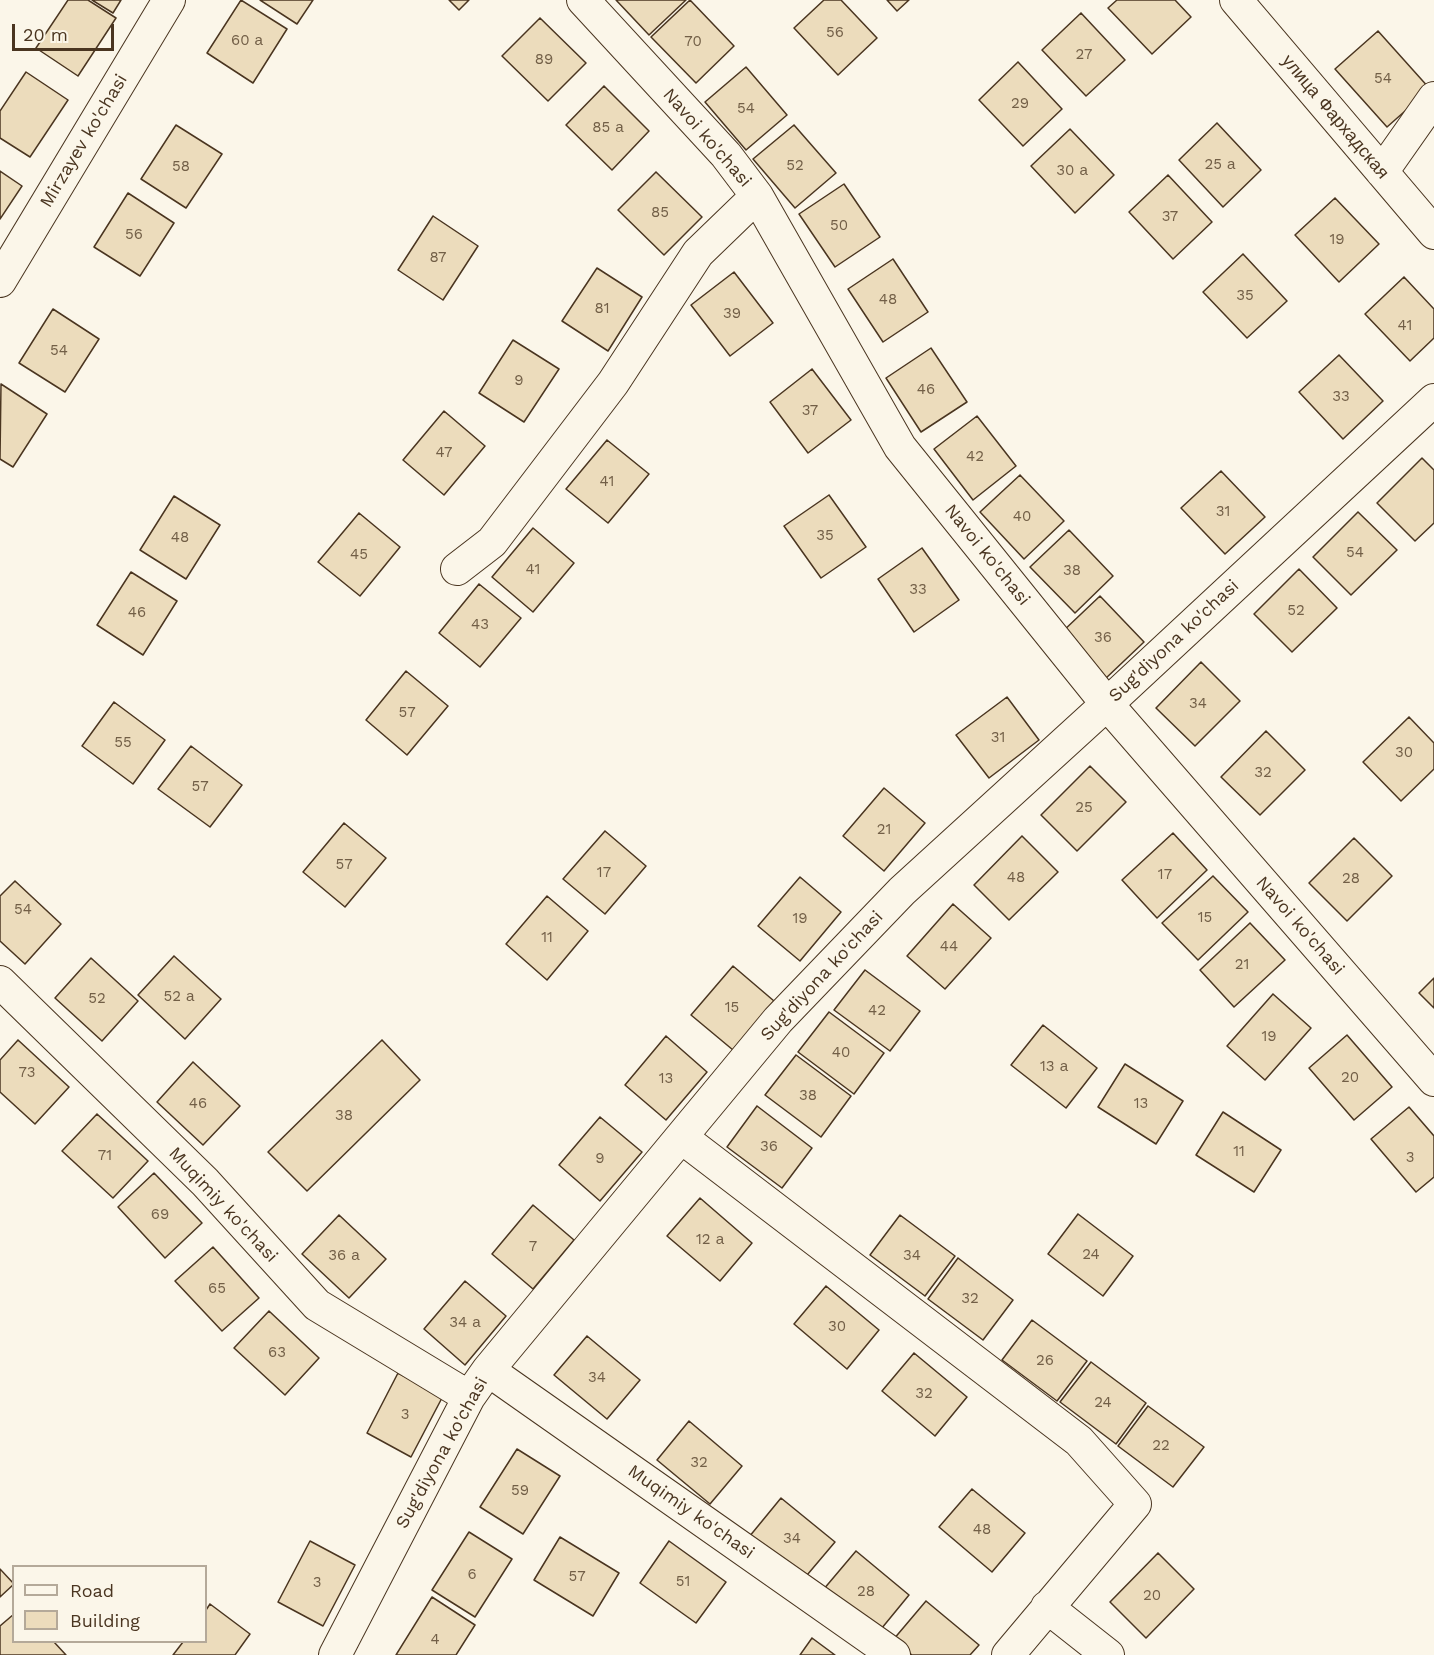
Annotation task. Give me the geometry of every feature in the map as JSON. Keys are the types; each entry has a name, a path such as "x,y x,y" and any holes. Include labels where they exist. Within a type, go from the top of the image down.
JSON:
{"street":[{"name":"Mirzayev ko'chasi","path":"0,282 169,0"},
{"name":"Navoi ko'chasi","path":"583,0 726,155 757,196 900,447 1107,704 1434,1080"},
{"name":"улица Фархадская","path":"1236,0 1434,233"},
{"path":"1382,172 1434,98"},
{"path":"457,569 492,542 614,383 698,253 757,196"},
{"name":"Sug'diyona ko'chasi","path":"335,1655 469,1397 488,1370 778,1020 902,891 1434,400"},
{"name":"Muqimiy ko'chasi","path":"0,982 205,1182 317,1305 469,1397"},
{"path":"681,1137 1079,1441 1135,1504 1008,1655"},
{"name":"Muqimiy ko'chasi","path":"488,1370 894,1655"},
{"path":"1047,1607 1108,1655"}],"building":[{"path":"68,0 88,0 116,18 78,76 36,48"},
{"path":"92,0 121,0 113,13"},
{"path":"241,0 287,29 253,83 207,53"},
{"path":"260,0 313,0 297,24"},
{"path":"449,0 469,0 459,10"},
{"path":"616,0 686,0 649,35"},
{"path":"690,0 734,46 696,83 651,37"},
{"path":"824,0 841,0 877,38 838,75 794,28"},
{"path":"887,0 909,0 897,11"},
{"path":"1117,0 1175,0 1191,17 1152,54 1108,8"},
{"path":"1081,13 1125,60 1086,96 1042,50"},
{"path":"540,18 586,63 548,101 502,56"},
{"path":"1378,31 1430,89 1387,127 1335,69"},
{"path":"1018,62 1062,109 1023,146 979,100"},
{"path":"746,67 787,115 746,150 705,102"},
{"path":"26,72 68,100 30,157 0,138 0,111"},
{"path":"604,86 649,131 612,170 566,125"},
{"path":"1217,123 1261,170 1223,207 1179,160"},
{"path":"176,125 222,154 186,208 141,179"},
{"path":"794,125 836,173 795,208 753,159"},
{"path":"1070,129 1114,175 1075,213 1031,166"},
{"path":"0,171 22,186 0,219"},
{"path":"656,172 702,217 664,255 618,210"},
{"path":"1168,175 1212,222 1173,259 1129,212"},
{"path":"844,184 880,237 835,267 799,214"},
{"path":"128,193 174,223 140,276 94,247"},
{"path":"1335,198 1379,244 1339,282 1295,235"},
{"path":"433,216 478,246 443,300 398,270"},
{"path":"1243,254 1287,301 1247,338 1203,292"},
{"path":"893,259 928,312 883,342 848,289"},
{"path":"597,268 642,297 608,351 562,321"},
{"path":"734,272 773,323 730,356 691,305"},
{"path":"1404,277 1434,309 1434,338 1410,361 1365,314"},
{"path":"53,309 99,339 65,392 19,363"},
{"path":"513,340 559,369 524,422 479,393"},
{"path":"931,348 967,402 921,432 886,378"},
{"path":"1339,355 1383,401 1343,439 1299,392"},
{"path":"812,369 851,420 808,453 770,402"},
{"path":"1,384 47,414 13,467 0,459"},
{"path":"444,411 485,446 444,495 403,460"},
{"path":"977,416 1016,466 973,500 934,449"},
{"path":"607,440 649,474 608,523 566,489"},
{"path":"1422,458 1434,470 1434,523 1415,541 1377,503"},
{"path":"1221,471 1265,517 1225,554 1181,508"},
{"path":"1020,475 1064,521 1024,559 980,512"},
{"path":"829,495 866,547 821,578 784,526"},
{"path":"174,496 220,525 186,579 140,550"},
{"path":"1358,512 1397,550 1351,595 1313,557"},
{"path":"359,513 400,547 360,596 318,562"},
{"path":"533,528 574,563 533,612 492,577"},
{"path":"1069,530 1113,576 1075,613 1030,567"},
{"path":"922,548 959,600 914,632 878,579"},
{"path":"1299,569 1337,608 1292,652 1254,614"},
{"path":"131,572 177,601 143,655 97,625"},
{"path":"479,584 521,618 480,667 439,633"},
{"path":"1100,596 1144,642 1105,679 1061,633"},
{"path":"1201,662 1240,701 1195,746 1156,708"},
{"path":"406,671 448,706 407,755 366,720"},
{"path":"1007,697 1039,740 989,778 956,735"},
{"path":"114,702 165,740 133,784 82,746"},
{"path":"1409,717 1434,743 1434,769 1401,801 1363,762"},
{"path":"1266,731 1305,770 1260,815 1221,777"},
{"path":"191,746 242,785 210,827 158,789"},
{"path":"1090,766 1126,802 1077,851 1041,815"},
{"path":"884,788 925,823 884,871 843,836"},
{"path":"344,823 386,858 345,907 303,872"},
{"path":"605,831 646,866 605,914 563,879"},
{"path":"1173,833 1207,870 1157,918 1122,880"},
{"path":"1022,836 1058,872 1009,920 974,885"},
{"path":"1354,838 1392,876 1347,921 1309,883"},
{"path":"1213,876 1248,912 1198,960 1162,923"},
{"path":"800,877 841,912 800,961 758,926"},
{"path":"15,881 61,924 25,964 0,941 0,896"},
{"path":"547,896 588,931 547,980 506,944"},
{"path":"953,904 991,938 945,989 907,956"},
{"path":"1250,923 1285,960 1234,1007 1200,970"},
{"path":"174,956 221,999 185,1039 138,995"},
{"path":"91,958 138,1001 102,1041 55,998"},
{"path":"733,966 774,1001 733,1050 691,1015"},
{"path":"865,970 920,1011 890,1051 834,1010"},
{"path":"1434,978 1434,1008 1419,993"},
{"path":"1273,994 1311,1028 1265,1080 1227,1046"},
{"path":"829,1012 884,1053 854,1094 798,1052"},
{"path":"1043,1025 1097,1068 1066,1108 1011,1065"},
{"path":"1347,1035 1392,1087 1354,1120 1309,1068"},
{"path":"666,1036 707,1072 666,1120 625,1085"},
{"path":"18,1040 69,1087 35,1124 0,1092 0,1060"},
{"path":"382,1040 420,1080 307,1191 268,1152"},
{"path":"796,1055 851,1096 821,1137 765,1095"},
{"path":"193,1062 240,1106 203,1145 157,1102"},
{"path":"1125,1064 1183,1101 1156,1144 1098,1107"},
{"path":"757,1106 812,1148 782,1188 727,1147"},
{"path":"1409,1107 1434,1136 1434,1177 1416,1192 1371,1139"},
{"path":"1223,1112 1281,1150 1254,1192 1196,1155"},
{"path":"97,1114 148,1161 113,1198 62,1151"},
{"path":"600,1117 642,1152 600,1201 559,1165"},
{"path":"154,1173 202,1223 165,1258 118,1207"},
{"path":"700,1198 752,1243 720,1281 667,1236"},
{"path":"533,1205 574,1240 533,1289 492,1254"},
{"path":"1078,1214 1133,1256 1103,1296 1048,1254"},
{"path":"339,1215 386,1259 349,1298 302,1254"},
{"path":"900,1215 955,1256 925,1296 870,1255"},
{"path":"213,1247 259,1298 222,1331 175,1281"},
{"path":"958,1258 1013,1300 983,1340 928,1299"},
{"path":"465,1281 506,1316 465,1365 424,1329"},
{"path":"826,1286 879,1330 847,1369 794,1324"},
{"path":"269,1311 319,1358 285,1395 234,1348"},
{"path":"1032,1320 1087,1361 1057,1401 1002,1360"},
{"path":"587,1336 640,1380 607,1419 554,1375"},
{"path":"914,1353 967,1397 935,1436 882,1391"},
{"path":"1091,1362 1146,1403 1116,1444 1060,1402"},
{"path":"398,1373 443,1396 411,1457 367,1433"},
{"path":"1148,1406 1204,1447 1173,1487 1118,1446"},
{"path":"689,1421 742,1466 710,1504 657,1460"},
{"path":"517,1449 560,1476 523,1534 480,1507"},
{"path":"972,1489 1025,1533 992,1572 939,1527"},
{"path":"781,1498 835,1542 802,1581 749,1537"},
{"path":"469,1532 512,1559 475,1617 432,1590"},
{"path":"560,1537 619,1573 593,1616 534,1580"},
{"path":"310,1541 355,1565 323,1626 278,1602"},
{"path":"669,1541 726,1582 696,1623 640,1583"},
{"path":"856,1551 909,1595 877,1634 823,1590"},
{"path":"1158,1553 1194,1589 1146,1638 1110,1602"},
{"path":"0,1569 12,1582 12,1586 0,1597"},
{"path":"432,1597 475,1625 456,1655 396,1655"},
{"path":"926,1601 979,1645 970,1655 912,1655 893,1640"},
{"path":"210,1604 250,1634 235,1655 173,1655 182,1643 207,1643 207,1608"},
{"path":"12,1616 12,1643 55,1643 66,1655 0,1655 0,1626"},
{"path":"812,1638 835,1655 800,1655"}]}
